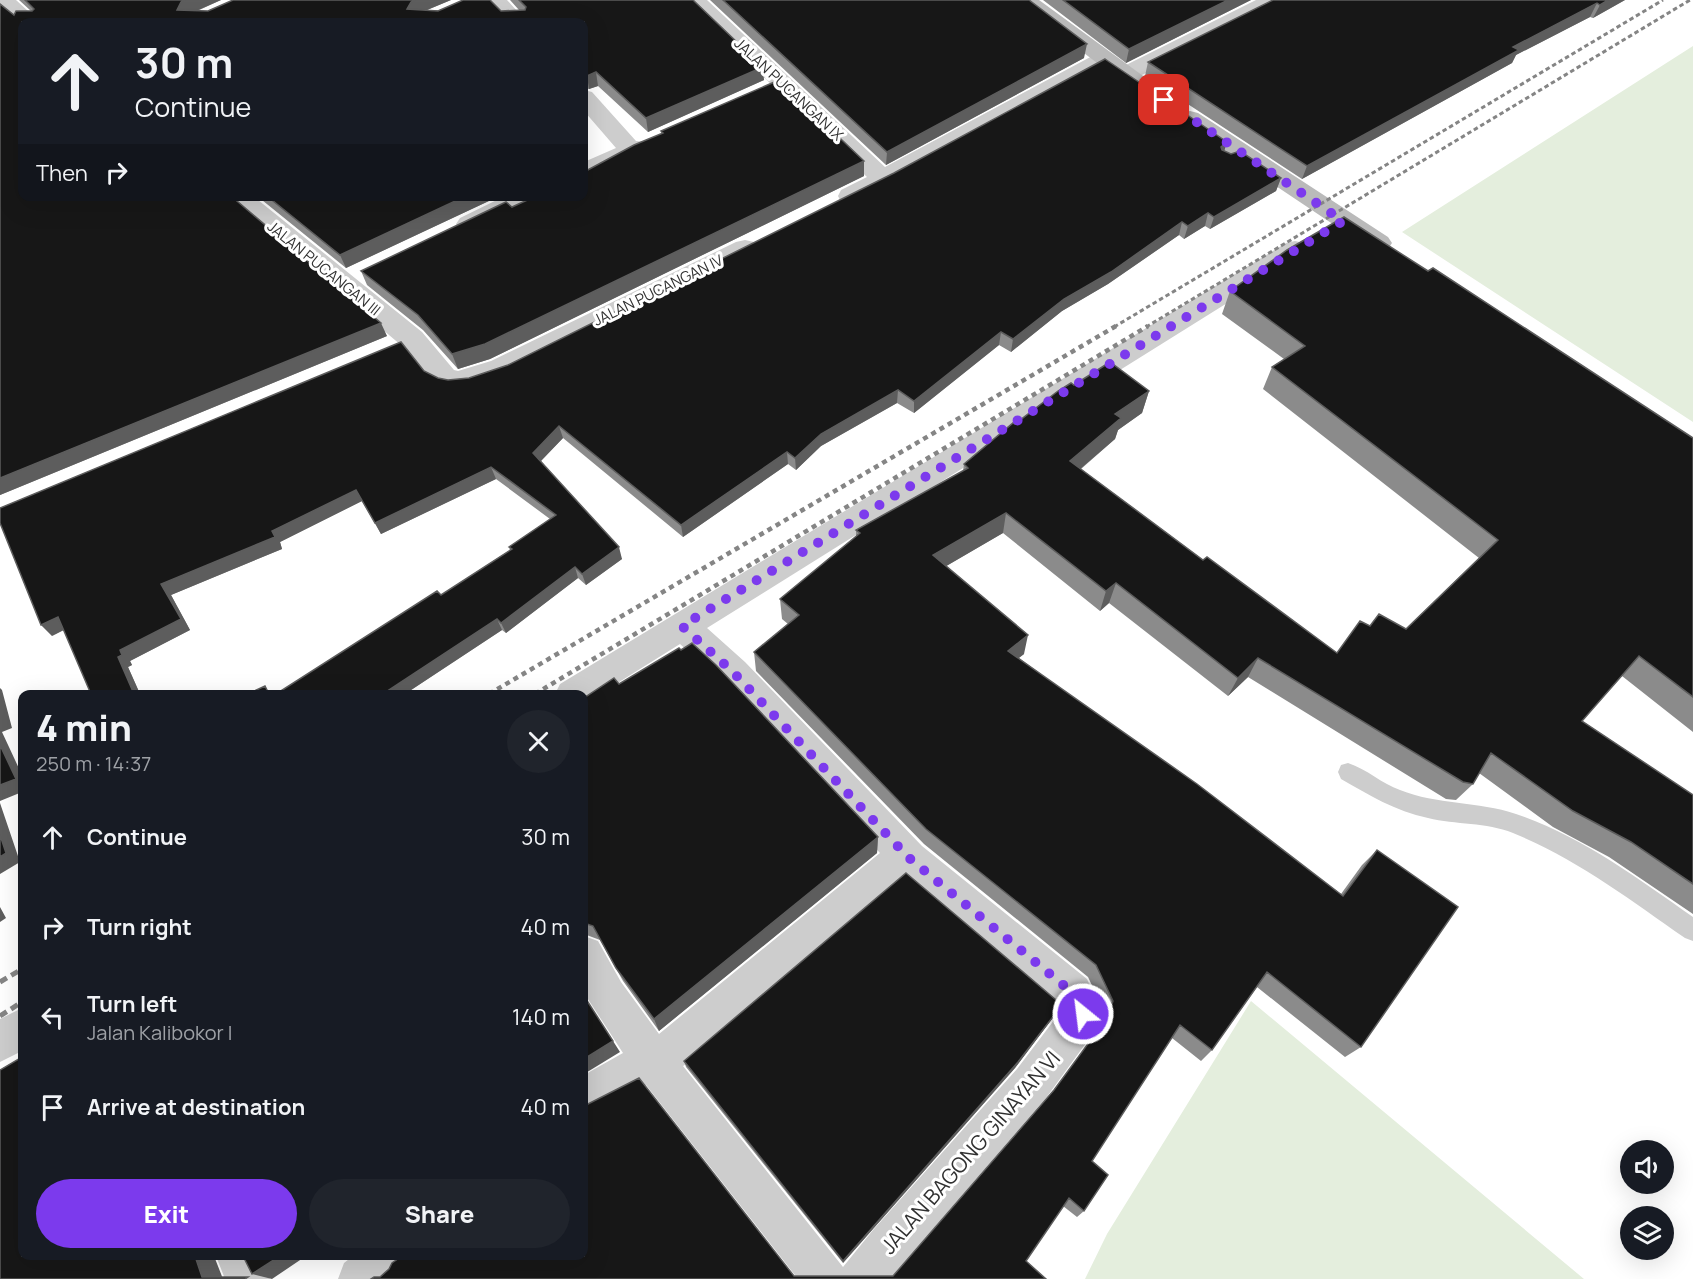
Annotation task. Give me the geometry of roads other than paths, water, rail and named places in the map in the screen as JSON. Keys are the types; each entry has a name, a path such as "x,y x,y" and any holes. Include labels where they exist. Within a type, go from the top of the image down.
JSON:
{"street":[{"path":"3,0 24,18"},
{"path":"495,0 512,18"},
{"name":"JALAN PUCANGAN IX","path":"695,0 884,179"},
{"path":"1025,0 1124,75 1169,104 1234,157 1404,258"},
{"path":"1124,75 1273,0"},
{"path":"831,205 884,179 1104,59"},
{"path":"761,93 783,83"},
{"path":"588,101 632,150"},
{"path":"588,169 664,135"},
{"name":"JALAN PUCANGAN III","path":"244,201 355,278 412,339"},
{"path":"452,232 517,201"},
{"path":"578,690 1343,221"},
{"name":"JALAN PUCANGAN IV","path":"412,339 444,377 458,381 478,377 767,237"},
{"path":"379,353 412,339"},
{"path":"588,1095 680,1045 892,866 909,858 733,672 682,626"},
{"name":"JALAN BAGONG GINAYAN VI","path":"861,1279 894,1238 970,1157 1056,1056 1083,1014 1073,993 909,858"},
{"path":"588,963 607,996 653,1061 826,1279"},
{"path":"0,1042 18,1031"},
{"path":"240,1260 248,1279"},
{"path":"360,1279 382,1260"}],"lane":[{"path":"1348,772 1394,798 1420,806 1514,823 1590,859 1693,930"}],"railway":[{"path":"1114,327 1663,0"},
{"path":"1146,327 1690,0"},
{"path":"496,690 1116,326"},
{"path":"542,690 1148,326"},
{"path":"0,982 18,971"},
{"path":"0,1016 18,1005"}]}
